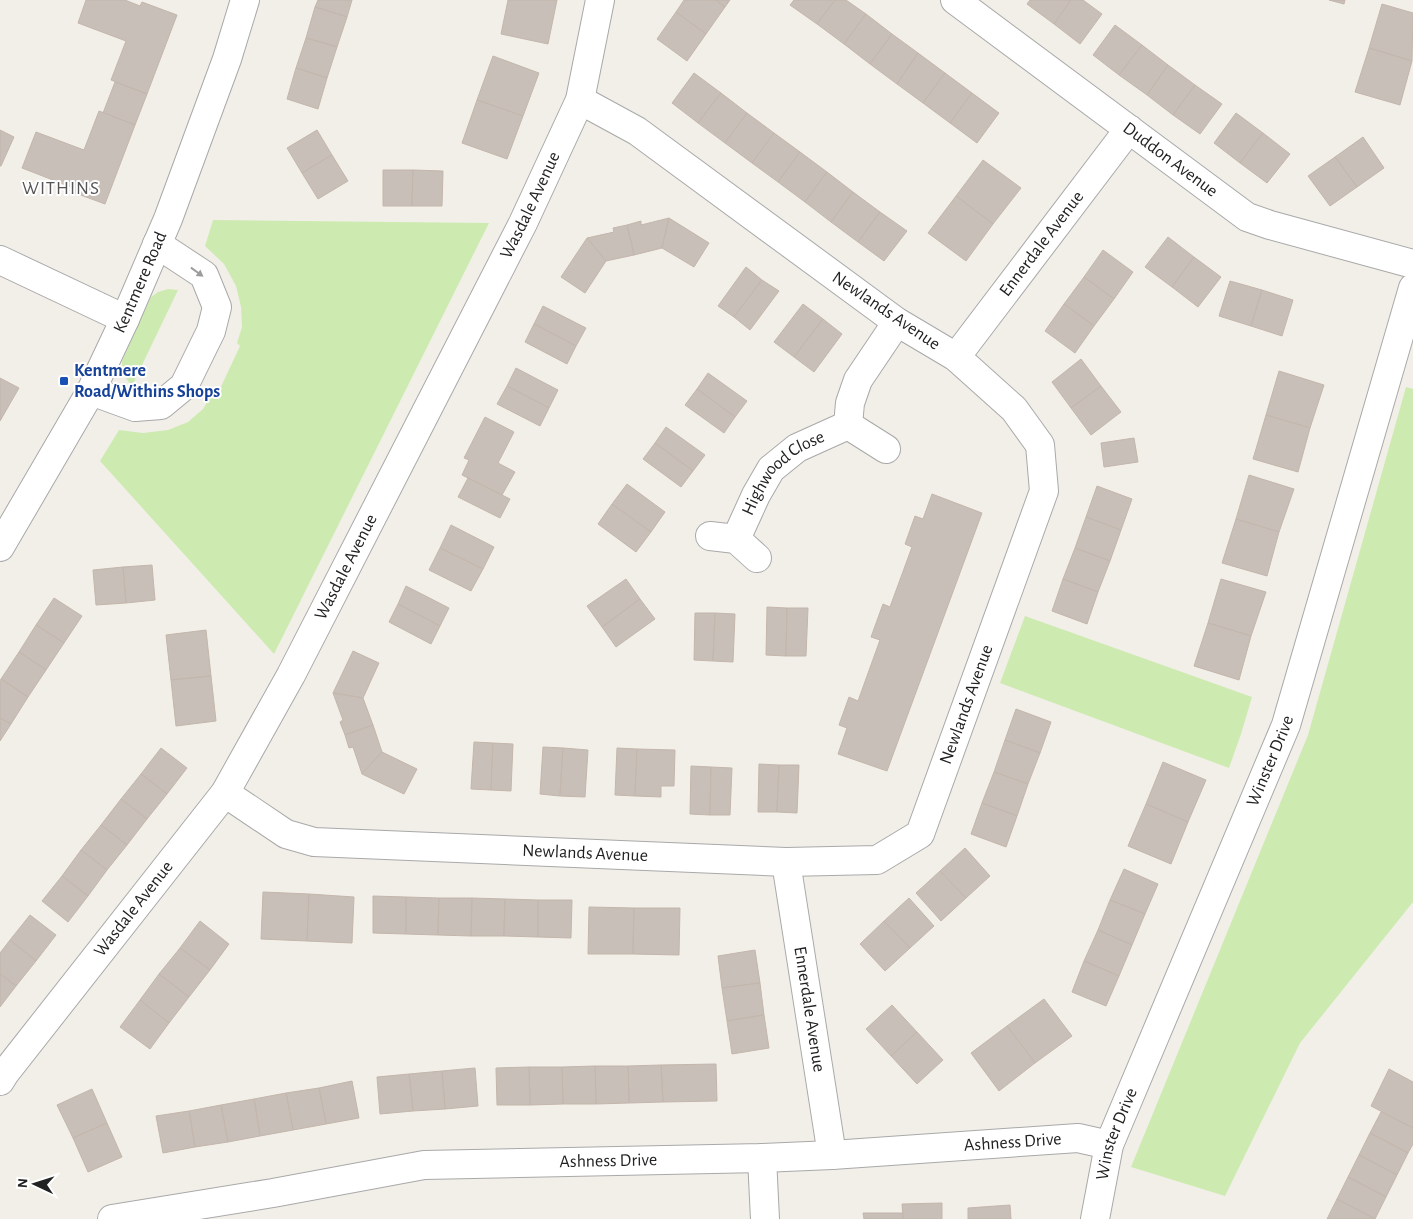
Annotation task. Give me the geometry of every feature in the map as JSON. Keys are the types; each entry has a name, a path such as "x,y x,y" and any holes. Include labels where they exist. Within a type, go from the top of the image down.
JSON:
{"street":[{"name":"Kentmere Road","path":"0,547 91,391 125,320 171,210 227,59 246,0"},
{"name":"Wasdale Avenue","path":"0,1081 225,793 290,675 523,223 580,100 600,0"},
{"name":"Duddon Avenue","path":"954,0 1247,217 1413,264"},
{"name":"Newlands Avenue","path":"225,793 286,834 314,842 786,862 877,860 920,834 1044,491 1040,445 1014,409 956,357 898,322 637,131 580,100"},
{"name":"Ennerdale Avenue","path":"956,357 1129,129"},
{"path":"91,391 135,407 161,405 184,386 211,331 217,307 204,275 157,244"},
{"path":"0,260 125,320"},
{"name":"Winster Drive","path":"1095,1219 1109,1145 1286,725 1413,288"},
{"name":"Highwood Close","path":"848,425 850,404 858,380 898,322"},
{"name":"Highwood Close","path":"848,425 886,449"},
{"name":"Highwood Close","path":"757,558 723,538 756,495 771,469 798,448 848,425"},
{"name":"Ennerdale Avenue","path":"786,862 832,1155"},
{"name":"Ashness Drive","path":"112,1219 273,1193 424,1165 762,1158 1078,1138 1109,1145"},
{"path":"762,1158 765,1219"}],"green space":[{"path":"213,220 489,223 274,654 100,461 119,430 143,433 168,430 188,422 203,409 214,391 218,393 240,346 237,343 242,327 241,307 236,286 224,264 205,246"},
{"path":"168,289 178,290 132,386 124,375 122,361 151,297 158,292"},
{"path":"1406,387 1413,389 1413,902 1300,1043 1225,1196 1131,1167 1308,735"},
{"path":"1025,616 1252,697 1229,768 1000,683"}],"building":[{"path":"86,0 125,0 140,6 142,2 177,15 147,94 111,80 126,41 78,23"},
{"path":"318,0 352,0 347,17 315,7"},
{"path":"508,0 557,0 548,44 501,34"},
{"path":"684,0 716,0 725,7 706,34 676,12"},
{"path":"716,0 730,0 725,7"},
{"path":"794,0 835,0 817,24 790,5"},
{"path":"835,0 846,0 866,14 844,44 817,24"},
{"path":"1030,0 1071,0 1054,24 1027,4"},
{"path":"1071,0 1083,0 1102,14 1080,44 1054,24"},
{"path":"1329,0 1345,0 1344,4"},
{"path":"1382,4 1413,13 1412,61 1369,48"},
{"path":"315,7 347,17 337,47 306,38"},
{"path":"676,12 706,34 687,61 657,39"},
{"path":"866,14 892,34 870,64 844,44"},
{"path":"1115,25 1142,45 1119,75 1093,55"},
{"path":"892,34 918,53 897,84 870,64"},
{"path":"306,38 337,47 327,78 296,68"},
{"path":"1142,45 1168,65 1147,95 1119,75"},
{"path":"1369,48 1412,61 1400,105 1355,92"},
{"path":"918,53 945,73 923,103 897,84"},
{"path":"493,56 539,73 523,116 477,100"},
{"path":"1168,65 1195,85 1173,115 1147,95"},
{"path":"296,68 327,78 318,109 287,99"},
{"path":"694,73 721,93 698,123 672,103"},
{"path":"945,73 972,93 950,123 923,103"},
{"path":"115,82 147,94 135,125 103,113"},
{"path":"1195,85 1222,104 1200,134 1173,115"},
{"path":"721,93 747,113 725,143 698,123"},
{"path":"972,93 999,113 977,143 950,123"},
{"path":"477,100 523,116 507,159 462,143"},
{"path":"99,111 135,125 105,204 70,191 71,187 22,168 36,132 84,150"},
{"path":"747,113 774,133 752,163 725,143"},
{"path":"1236,113 1263,133 1240,163 1214,143"},
{"path":"0,130 14,137 1,166 0,166"},
{"path":"317,130 332,155 302,173 287,148"},
{"path":"774,133 800,152 778,182 752,163"},
{"path":"1263,133 1290,154 1267,183 1240,163"},
{"path":"1363,137 1384,168 1357,187 1335,157"},
{"path":"800,152 827,172 805,202 778,182"},
{"path":"332,155 348,181 318,199 302,173"},
{"path":"1335,157 1357,187 1330,206 1308,176"},
{"path":"983,160 1021,188 993,224 956,196"},
{"path":"383,170 413,170 412,206 383,206"},
{"path":"413,170 443,171 442,206 412,206"},
{"path":"827,172 853,192 831,222 805,202"},
{"path":"853,192 880,212 858,242 831,222"},
{"path":"956,196 993,224 966,261 928,233"},
{"path":"880,212 907,231 884,261 858,242"},
{"path":"669,218 662,248 634,255 627,225 641,221 641,225"},
{"path":"669,218 709,243 694,267 662,248"},
{"path":"627,225 634,255 606,261 587,238 614,232 613,228"},
{"path":"1168,237 1194,257 1172,287 1145,267"},
{"path":"587,238 606,261 585,293 561,277"},
{"path":"1103,250 1133,272 1114,299 1084,277"},
{"path":"1194,257 1221,277 1198,307 1172,287"},
{"path":"746,267 762,280 734,317 718,306"},
{"path":"1084,277 1114,299 1094,326 1064,304"},
{"path":"762,280 779,291 750,330 734,317"},
{"path":"1230,281 1262,290 1251,326 1219,316"},
{"path":"1262,290 1293,300 1282,336 1251,326"},
{"path":"803,304 823,319 794,357 774,342"},
{"path":"1064,304 1094,326 1075,353 1045,331"},
{"path":"543,306 586,328 576,346 534,324"},
{"path":"823,319 842,334 814,372 794,357"},
{"path":"534,324 576,346 567,364 525,342"},
{"path":"1081,359 1101,386 1071,408 1052,382"},
{"path":"516,368 558,390 549,408 507,386"},
{"path":"1279,371 1324,385 1310,428 1266,415"},
{"path":"708,373 747,401 735,417 697,389"},
{"path":"0,378 19,388 0,421"},
{"path":"507,386 549,408 540,426 497,404"},
{"path":"1101,386 1121,412 1091,435 1071,408"},
{"path":"697,389 735,417 724,433 685,405"},
{"path":"1266,415 1310,428 1298,472 1253,459"},
{"path":"485,417 514,432 498,463 515,472 502,495 462,475 469,460 464,458"},
{"path":"666,427 705,455 693,471 655,443"},
{"path":"1134,438 1138,462 1104,467 1101,443"},
{"path":"655,443 693,471 681,487 643,459"},
{"path":"1249,475 1294,489 1279,532 1236,519"},
{"path":"468,478 510,499 500,518 458,497"},
{"path":"627,484 665,512 651,532 612,504"},
{"path":"1097,486 1132,499 1121,530 1086,517"},
{"path":"932,494 982,513 887,771 838,754 847,728 839,725 849,697 858,701 880,640 871,637 883,604 890,607 912,547 905,544 915,516 923,519"},
{"path":"612,504 651,532 636,552 598,524"},
{"path":"1086,517 1121,530 1110,561 1075,548"},
{"path":"1236,519 1279,532 1267,576 1222,563"},
{"path":"451,525 494,547 483,569 440,548"},
{"path":"440,548 483,569 471,591 429,570"},
{"path":"1075,548 1110,561 1098,592 1063,579"},
{"path":"152,565 155,600 126,603 123,567"},
{"path":"123,567 126,603 96,605 93,570"},
{"path":"626,579 640,599 602,627 587,606"},
{"path":"1063,579 1098,592 1087,624 1052,611"},
{"path":"1221,579 1266,592 1251,636 1208,623"},
{"path":"406,586 449,608 440,626 398,604"},
{"path":"54,598 82,616 64,643 36,625"},
{"path":"640,599 655,619 616,647 602,627"},
{"path":"398,604 440,626 431,644 389,622"},
{"path":"767,607 787,608 786,656 766,655"},
{"path":"787,608 808,608 806,656 786,656"},
{"path":"695,613 715,613 713,661 694,660"},
{"path":"715,613 735,614 733,662 713,661"},
{"path":"1208,623 1251,636 1239,680 1194,666"},
{"path":"36,625 64,643 46,670 19,652"},
{"path":"206,630 211,676 171,680 166,635"},
{"path":"353,651 379,663 363,698 333,693"},
{"path":"19,652 46,670 28,697 1,679"},
{"path":"211,676 216,721 176,726 171,680"},
{"path":"1,679 28,697 11,724 0,718"},
{"path":"333,693 363,698 373,725 345,735 340,722 343,720"},
{"path":"1016,709 1051,722 1040,753 1005,740"},
{"path":"0,718 11,724 0,741"},
{"path":"373,725 382,752 362,774 353,747 349,748 345,735"},
{"path":"1005,740 1040,753 1028,784 994,772"},
{"path":"474,742 493,743 491,790 471,789"},
{"path":"493,743 513,744 511,791 491,790"},
{"path":"543,747 563,748 560,796 540,794"},
{"path":"161,748 187,768 167,794 141,774"},
{"path":"563,748 588,750 585,797 560,796"},
{"path":"617,748 637,749 635,796 615,795"},
{"path":"637,749 675,750 674,786 661,786 661,797 635,796"},
{"path":"382,752 417,769 404,794 362,774"},
{"path":"1163,762 1206,780 1188,822 1146,804"},
{"path":"759,764 779,765 777,812 758,812"},
{"path":"779,765 799,765 797,813 777,812"},
{"path":"691,766 711,767 710,815 690,814"},
{"path":"711,767 732,768 730,815 710,815"},
{"path":"994,772 1028,784 1017,816 982,803"},
{"path":"141,774 167,794 147,819 121,799"},
{"path":"121,799 147,819 127,845 101,825"},
{"path":"982,803 1017,816 1006,847 971,834"},
{"path":"1146,804 1188,822 1171,864 1128,846"},
{"path":"101,825 127,845 107,870 81,850"},
{"path":"965,848 990,876 966,898 940,871"},
{"path":"81,850 107,870 88,896 62,876"},
{"path":"1124,869 1158,884 1145,914 1110,900"},
{"path":"940,871 966,898 941,921 916,893"},
{"path":"62,876 88,896 68,922 42,901"},
{"path":"263,892 309,894 307,941 261,939"},
{"path":"309,894 354,897 352,943 307,941"},
{"path":"373,896 406,897 406,934 373,933"},
{"path":"406,897 439,898 438,935 406,934"},
{"path":"439,898 472,898 471,936 438,935"},
{"path":"472,898 505,899 504,936 471,936"},
{"path":"909,898 934,926 910,948 884,921"},
{"path":"505,899 538,900 538,937 504,936"},
{"path":"538,900 572,900 571,938 538,937"},
{"path":"1110,900 1145,914 1132,945 1098,930"},
{"path":"589,907 634,908 633,954 588,954"},
{"path":"634,908 680,908 679,955 633,954"},
{"path":"30,915 56,935 36,961 10,940"},
{"path":"200,921 229,944 210,970 180,948"},
{"path":"884,921 910,948 885,971 860,944"},
{"path":"1098,930 1132,945 1119,976 1084,961"},
{"path":"10,940 36,961 16,986 0,974 0,953"},
{"path":"180,948 210,970 189,997 159,974"},
{"path":"755,950 760,983 722,988 718,956"},
{"path":"1084,961 1119,976 1106,1006 1072,992"},
{"path":"0,974 16,986 0,1007"},
{"path":"159,974 189,997 169,1023 140,1000"},
{"path":"760,983 764,1015 727,1021 722,988"},
{"path":"1044,999 1072,1036 1035,1063 1007,1026"},
{"path":"140,1000 169,1023 150,1049 120,1027"},
{"path":"892,1005 917,1032 891,1056 866,1029"},
{"path":"764,1015 769,1048 732,1054 727,1021"},
{"path":"1007,1026 1035,1063 999,1091 971,1053"},
{"path":"917,1032 943,1060 917,1084 891,1056"},
{"path":"716,1064 717,1101 663,1102 661,1065"},
{"path":"661,1065 663,1102 629,1103 628,1066"},
{"path":"595,1066 628,1066 629,1103 596,1104"},
{"path":"595,1066 596,1104 563,1104 562,1067"},
{"path":"529,1067 562,1067 563,1104 530,1105"},
{"path":"529,1067 530,1105 497,1105 496,1068"},
{"path":"475,1068 478,1106 445,1109 442,1071"},
{"path":"1389,1069 1413,1082 1413,1128 1371,1106"},
{"path":"442,1071 445,1109 413,1111 409,1074"},
{"path":"409,1074 413,1111 380,1114 377,1077"},
{"path":"352,1081 359,1118 326,1124 319,1088"},
{"path":"319,1088 326,1124 293,1130 286,1093"},
{"path":"92,1089 107,1123 73,1138 57,1105"},
{"path":"286,1093 293,1130 260,1136 254,1099"},
{"path":"254,1099 260,1136 228,1142 221,1105"},
{"path":"221,1105 228,1142 195,1147 189,1111"},
{"path":"189,1111 195,1147 163,1153 156,1116"},
{"path":"1381,1112 1413,1128 1413,1144 1408,1153 1370,1133"},
{"path":"107,1123 122,1157 88,1172 73,1138"},
{"path":"1370,1133 1408,1153 1397,1175 1359,1155"},
{"path":"1359,1155 1397,1175 1386,1197 1348,1177"},
{"path":"1348,1177 1386,1197 1375,1219 1337,1199"},
{"path":"1337,1199 1375,1219 1327,1219"},
{"path":"942,1203 942,1219 903,1219 902,1204"},
{"path":"1010,1205 1011,1219 968,1219 968,1208"},
{"path":"863,1213 903,1213 903,1219 864,1219"}],"place":[{"name":"Kentmere Road/Withins Shops","path":"64,381"}],"district":[{"name":"WITHINS","path":"61,188"}]}
